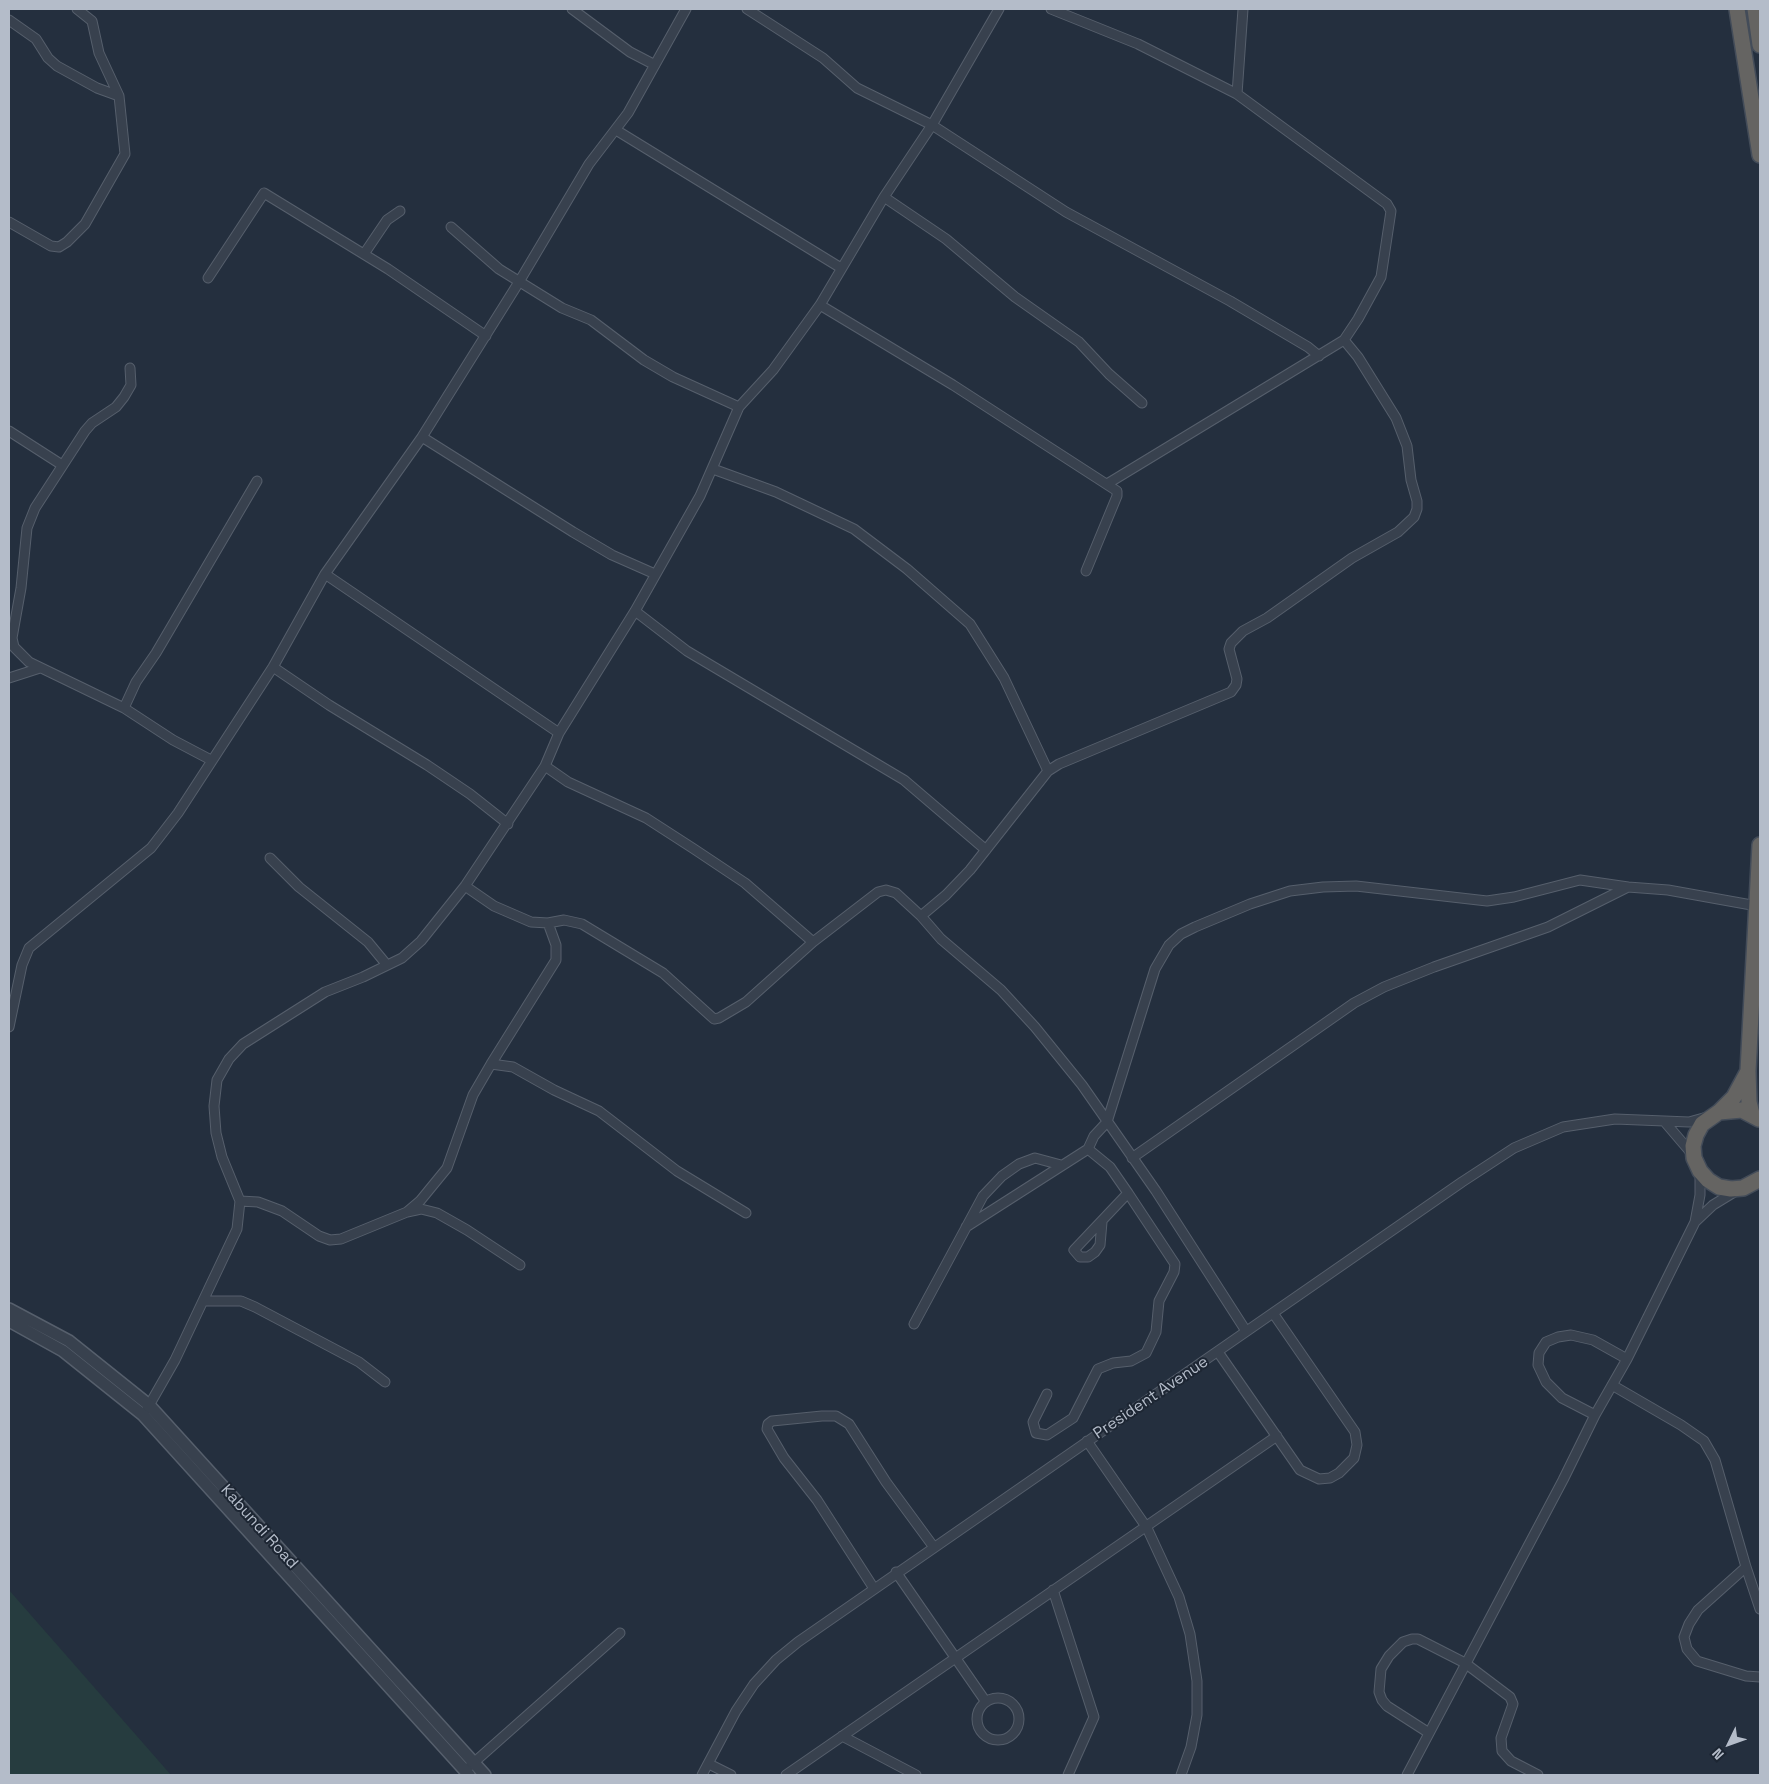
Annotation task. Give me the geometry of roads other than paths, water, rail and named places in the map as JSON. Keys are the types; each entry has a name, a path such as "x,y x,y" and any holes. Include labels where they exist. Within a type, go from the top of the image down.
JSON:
{"highway":[{"path":"1737,9 1760,155"},
{"path":"1756,9 1760,45"},
{"path":"1756,1117 1749,1102 1748,1072 1760,845"},
{"path":"1748,1072 1734,1097 1696,1134 1697,1165 1708,1180 1719,1186 1731,1189 1754,1184"},
{"path":"1715,1114 1736,1110 1756,1117"}],"street":[{"path":"9,222 50,246 59,247 67,242 85,224 125,154 119,96 99,53 92,21 77,9"},
{"path":"572,9 630,52 655,65"},
{"path":"9,1026 22,965 29,948 151,848 192,794 211,760 273,667 325,574 422,437 486,336 589,164 616,130 686,9"},
{"path":"747,9 823,58 858,88 932,126 1066,212 1230,301 1308,347 1319,356"},
{"path":"146,1410 204,1301 237,1229 240,1201 222,1157 215,1124 214,1106 217,1080 229,1059 243,1044 294,1010 325,992 402,958 421,941 465,886 545,766 559,732 635,611 713,469 739,407 773,370 820,305 884,197 932,126 999,9"},
{"path":"1051,9 1138,44 1237,94 1387,204 1391,211 1381,276 1358,319 1344,340 1107,484"},
{"path":"1237,94 1243,9"},
{"path":"9,20 36,39 48,58 57,66 97,88 119,96"},
{"path":"616,130 841,268"},
{"path":"208,278 264,193 364,254 486,336"},
{"path":"884,197 946,239 1015,297 1079,342 1109,374 1142,404"},
{"path":"364,254 387,220 400,211"},
{"path":"451,227 486,260 519,282 562,308 591,320 644,360 673,377 739,407"},
{"path":"820,305 961,390 1116,490 1117,496 1086,571"},
{"path":"921,916 946,895 986,850 1048,771 1059,764 1231,692 1236,685 1237,679 1229,649 1231,643 1243,631 1267,618 1352,558 1398,532 1414,517 1417,509 1417,500 1411,480 1407,446 1396,418 1358,357 1344,340"},
{"path":"130,368 131,385 124,398 116,407 92,423 35,508 27,528 12,619 12,638 14,647 21,656 40,668 124,708 173,740 211,760"},
{"path":"9,431 62,466"},
{"path":"422,437 612,555 655,574"},
{"path":"713,469 776,492 854,529 907,569 970,624 1004,678 1048,771"},
{"path":"124,708 136,682 156,653 257,481"},
{"path":"325,574 559,732"},
{"path":"635,611 687,651 904,780 986,850"},
{"path":"273,667 329,705 427,765 470,794 508,824"},
{"path":"9,678 40,668"},
{"path":"545,766 568,782 646,818 694,848 745,883 813,942"},
{"path":"270,858 299,887 368,942 387,965"},
{"path":"966,1227 1088,1149 1094,1136 1107,1122 1155,969 1169,945 1181,934 1195,926 1250,904 1290,891 1323,886 1356,886 1487,901 1514,897 1580,880 1628,887 1668,890 1757,906"},
{"path":"465,886 511,914 531,922 548,923 564,920 582,924 663,973 714,1019 746,1002 813,942 878,892 886,890 896,893 921,916 941,939 1001,990 1035,1027 1082,1085 1246,1331"},
{"path":"1132,1158 1354,1003 1384,987 1434,967 1548,927 1628,887"},
{"path":"407,1212 426,1195 446,1168 473,1095 556,960 556,945 548,923"},
{"path":"491,1064 513,1068 599,1111 677,1171 746,1213"},
{"name":"President Avenue","path":"702,1775 736,1711 754,1684 776,1660 798,1642 933,1546 1514,1148 1564,1127 1615,1118 1689,1122 1715,1114"},
{"path":"1407,1775 1563,1480 1595,1415 1627,1359 1694,1222 1700,1195 1697,1165 1664,1121"},
{"path":"1047,1394 1033,1422 1036,1433 1047,1435 1073,1418 1098,1369 1113,1363 1131,1361 1146,1353 1156,1332 1159,1301 1174,1272 1175,1264 1110,1167 1088,1149"},
{"path":"914,1324 983,1196 1002,1176 1019,1164 1034,1158 1061,1165"},
{"path":"1694,1222 1726,1196 1754,1184"},
{"path":"1102,1222 1128,1194"},
{"path":"240,1201 258,1202 282,1211 319,1236 330,1240 341,1239 407,1212 421,1209 437,1213 520,1265"},
{"path":"204,1301 241,1301 255,1306 359,1362 385,1382"},
{"name":"Kabundi Road","path":"9,1309 69,1342 146,1410 469,1770 485,1775"},
{"path":"1218,1352 1300,1470 1320,1479 1330,1478 1350,1464 1357,1445 1352,1425 1273,1313"},
{"name":"Kabundi Road","path":"9,1321 63,1351 146,1410"},
{"path":"1595,1415 1562,1398 1546,1382 1538,1366 1539,1353 1546,1342 1558,1337 1571,1335 1593,1340 1627,1359"},
{"path":"1612,1385 1682,1424 1704,1441 1715,1460 1746,1568 1760,1609"},
{"path":"873,1588 817,1500 784,1458 767,1429 768,1424 772,1421 836,1416 848,1424 886,1482 933,1546"},
{"path":"786,1775 1053,1590 1147,1528 1277,1436"},
{"path":"1087,1441 1147,1528 1179,1597 1190,1634 1197,1681 1197,1715 1191,1747 1181,1775"},
{"path":"1746,1568 1698,1610 1689,1624 1684,1638 1687,1649 1697,1661 1746,1676 1760,1677"},
{"path":"896,1572 986,1702"},
{"path":"1053,1590 1094,1717 1068,1775"},
{"path":"469,1770 620,1633"},
{"path":"1428,1734 1387,1706 1382,1700 1379,1680 1382,1669 1397,1646 1412,1639 1418,1640 1465,1664 1510,1697 1513,1704 1501,1738 1502,1751 1511,1761 1538,1775"},
{"path":"1002,1698 1015,1707 1018,1722 1010,1736 994,1739 981,1731 978,1715 986,1702 1002,1698"},
{"path":"842,1736 916,1775"},
{"path":"708,1764 731,1775"}]}
